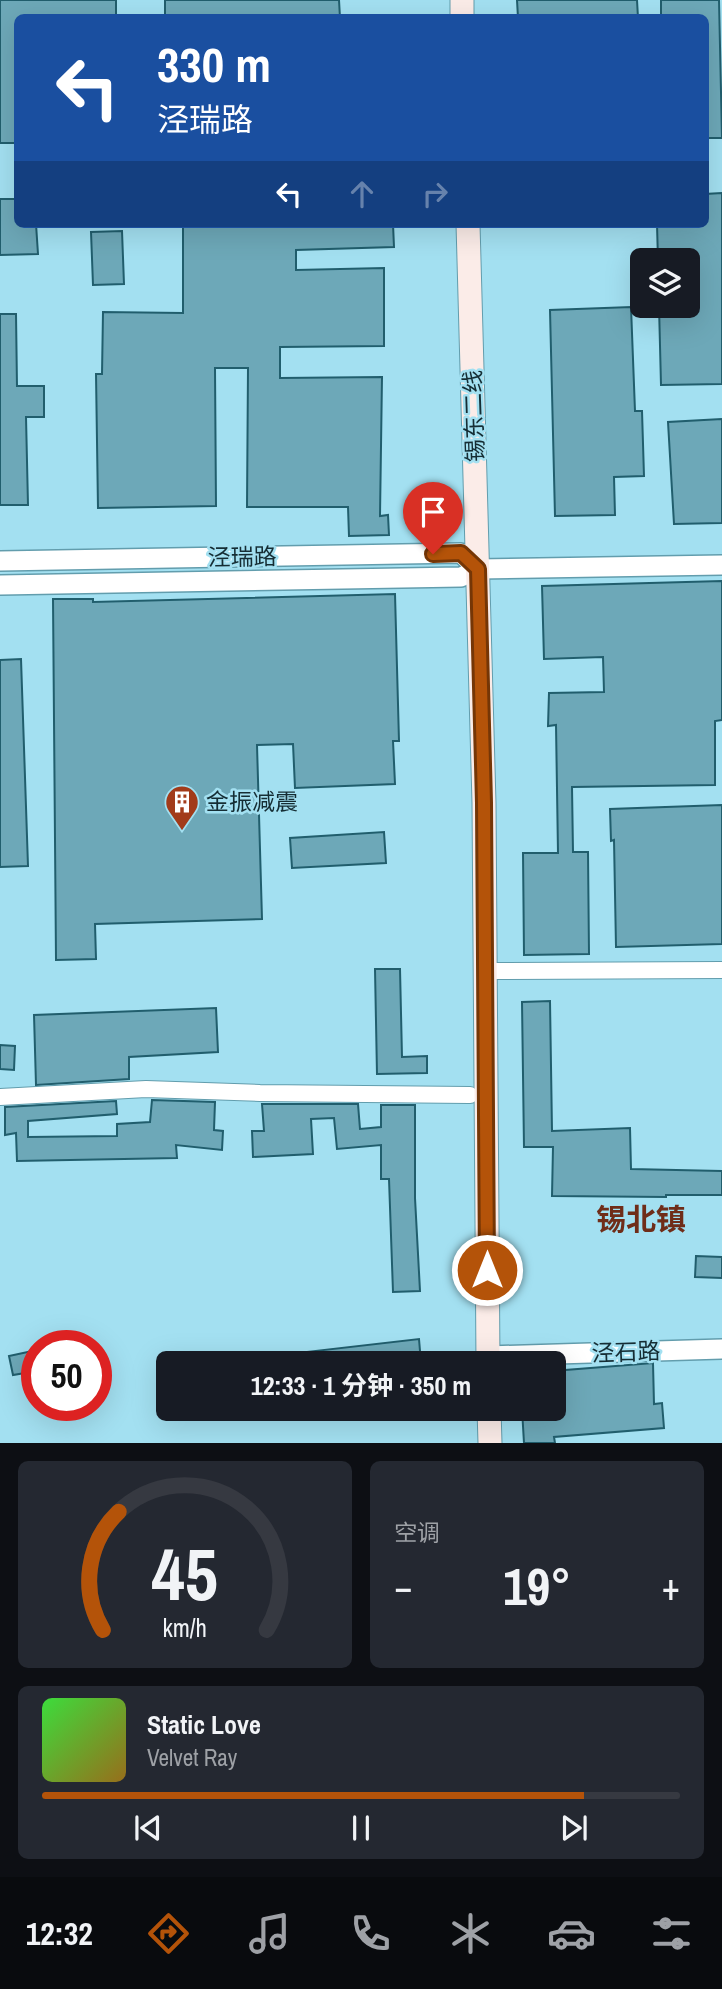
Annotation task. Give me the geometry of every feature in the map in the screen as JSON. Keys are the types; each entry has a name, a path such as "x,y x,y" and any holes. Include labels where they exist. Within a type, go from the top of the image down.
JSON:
{"main road":[{"name":"锡东二线","path":"468,228 478,569 488,1351"},
{"path":"489,1421 490,1443"}],"street":[{"name":"泾瑞路","path":"0,561 461,553 478,569"},
{"name":"泾瑞路","path":"0,585 461,577 478,569 722,565"},
{"path":"485,971 722,970"},
{"path":"0,1097 146,1089 470,1095"},
{"name":"泾石路","path":"566,1356 722,1349"}],"building":[{"path":"0,0 116,0 116,14 14,14 14,143 0,143"},
{"path":"165,0 339,0 340,14 165,14"},
{"path":"517,0 637,0 638,14 518,14"},
{"path":"661,0 719,0 722,138 709,138 709,14 661,14"},
{"path":"722,193 722,384 661,385 659,318 700,318 700,248 658,248 657,228 709,228 709,194"},
{"path":"0,199 14,199 14,228 36,228 38,254 0,255"},
{"path":"183,228 393,228 394,247 296,250 296,270 384,268 384,346 280,347 280,378 382,377 380,516 388,515 389,535 349,536 348,507 247,507 248,368 215,368 216,506 98,508 96,374 102,374 103,312 183,313"},
{"path":"122,231 124,284 93,285 91,232"},
{"path":"630,307 635,411 642,411 644,476 614,477 615,515 555,516 550,310"},
{"path":"0,314 16,314 17,386 44,386 44,417 26,417 28,505 0,505"},
{"path":"722,419 722,523 674,524 668,422"},
{"path":"722,581 722,720 715,721 715,785 572,787 573,852 588,852 589,954 524,955 523,853 558,853 556,725 548,726 549,693 604,692 603,657 544,659 542,586"},
{"name":"金振减震","path":"395,594 399,741 393,741 395,784 295,788 293,744 257,745 262,919 95,924 96,959 56,960 53,599 93,599 93,602"},
{"path":"21,659 28,866 0,867 0,660"},
{"path":"722,805 722,944 616,947 614,840 611,841 610,809"},
{"path":"384,832 386,863 292,868 290,838"},
{"path":"375,969 400,969 402,1057 427,1056 427,1073 377,1074"},
{"path":"550,1001 552,1131 630,1128 631,1169 722,1171 722,1195 552,1196 553,1147 524,1147 522,1002"},
{"path":"216,1008 218,1052 129,1057 129,1079 36,1085 34,1015"},
{"path":"0,1045 15,1046 14,1070 0,1069"},
{"path":"152,1100 215,1102 214,1130 223,1131 222,1150 176,1145 177,1158 17,1161 16,1133 5,1135 5,1107 116,1101 117,1114 28,1121 28,1137 117,1136 117,1124 150,1122"},
{"path":"262,1104 358,1104 360,1129 381,1127 381,1105 415,1105 415,1198 420,1291 393,1292 389,1179 381,1179 381,1145 337,1149 334,1118 311,1119 313,1154 253,1157 252,1131 264,1131"},
{"path":"696,1256 722,1257 722,1278 695,1277"},
{"path":"419,1339 420,1351 315,1351"},
{"path":"21,1353 21,1374 13,1375 9,1356"},
{"path":"653,1363 654,1404 662,1403 664,1428 554,1437 555,1443 524,1443 523,1421 566,1421 566,1370"}],"place":[{"name":"金振减震","path":"182,832"}],"district":[{"name":"锡北镇","path":"641,1220"}],"route":[{"path":"433,554 461,553 478,569 484,803 487,1270"}]}
